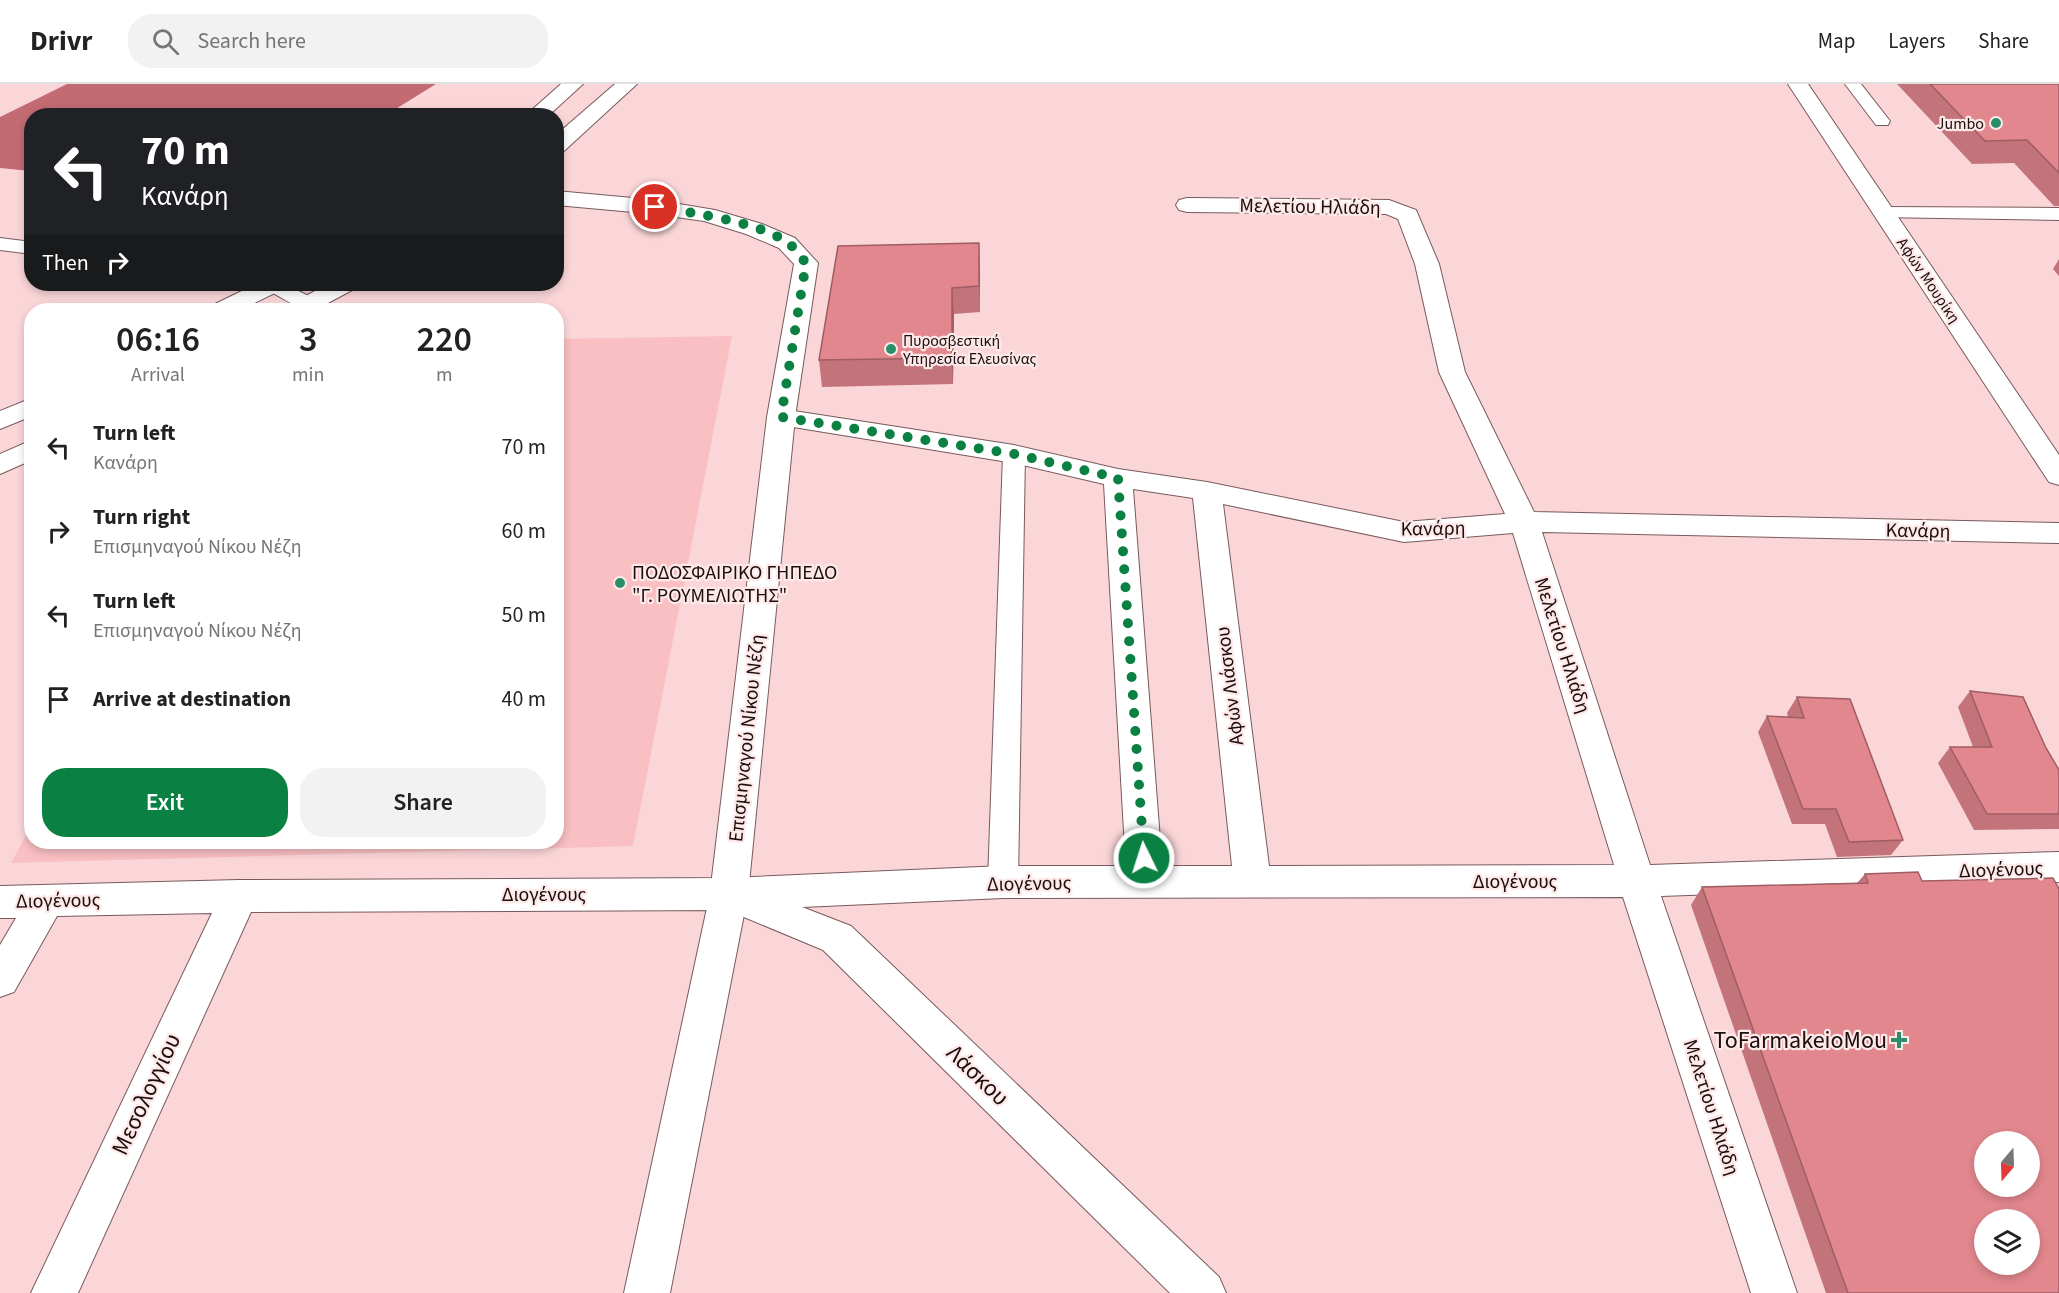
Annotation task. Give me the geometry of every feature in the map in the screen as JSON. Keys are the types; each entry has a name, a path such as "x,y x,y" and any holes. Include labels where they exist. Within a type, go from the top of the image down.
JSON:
{"street":[{"path":"544,108 573,84"},
{"path":"564,139 627,84"},
{"name":"Αφών Μουρίκη","path":"1798,84 2059,476"},
{"name":"Επισμηναγού Νίκου Νέζη","path":"564,199 655,207 706,215 754,229 788,243 806,263 781,417 729,894 647,1293"},
{"name":"Μελετίου Ηλιάδη","path":"1187,205 1389,207 1408,215 1427,264 1452,372 1524,522 1637,881 1774,1293"},
{"path":"235,303 256,291"},
{"path":"313,303 333,291"},
{"path":"0,422 24,410"},
{"name":"Κανάρη","path":"781,417 1014,454 1118,478 1207,491 1404,532 1524,522 2059,533"},
{"path":"0,465 24,453"},
{"path":"1118,478 1145,882"},
{"name":"Αφών Λιάσκου","path":"1207,491 1252,882"},
{"name":"Διογένους","path":"0,902 239,896 729,894 1003,882 1637,881 2059,867"},
{"name":"Λάσκου","path":"729,894 837,938 1203,1293"},
{"name":"Μεσολογγίου","path":"54,1293 239,896"},
{"path":"0,980 48,900"}],"lane":[{"path":"1853,84 1882,121"},
{"path":"1884,213 2059,214"},
{"path":"0,244 24,248"},
{"path":"279,291 297,303"},
{"path":"1003,882 1014,454"}],"shaded area":[{"path":"67,84 436,84 397,108 24,108 24,170 0,168 0,117"},
{"name":"ΠΟΔΟΣΦΑΙΡΙΚΟ ΓΗΠΕΔΟ \"Γ. ΡΟΥΜΕΛΙΩΤΗΣ\"","path":"732,336 633,846 564,848 564,339"},
{"name":"ΠΟΔΟΣΦΑΙΡΙΚΟ ΓΗΠΕΔΟ \"Γ. ΡΟΥΜΕΛΙΩΤΗΣ\"","path":"24,839 24,849 523,849 11,863"}],"building":[{"name":"Jumbo","path":"1930,84 2059,84 2059,173 2027,140 1985,141"},
{"name":"Πυροσβεστική Υπηρεσία Ελευσίνας","path":"979,243 979,286 952,288 952,358 819,360 838,246"},
{"path":"1970,691 2023,697 2046,748 2059,770 2059,814 1987,814 1950,747 1992,747"},
{"path":"1797,697 1850,699 1903,840 1849,842 1836,809 1803,809 1767,716 1804,718"},
{"name":"ToFarmakeioMou","path":"1918,872 1922,881 2053,878 2059,889 2059,1293 1848,1293 1702,887 1868,883 1865,874"}],"place":[{"name":"Jumbo","path":"1996,123"},
{"name":"Πυροσβεστική Υπηρεσία Ελευσίνας","path":"891,349"},
{"name":"ΠΟΔΟΣΦΑΙΡΙΚΟ ΓΗΠΕΔΟ \"Γ. ΡΟΥΜΕΛΙΩΤΗΣ\"","path":"620,583"},
{"name":"ToFarmakeioMou","path":"1899,1040"}],"route":[{"path":"655,207 706,215 754,229 788,243 806,263 781,417 1014,454 1118,478 1144,858"}]}
